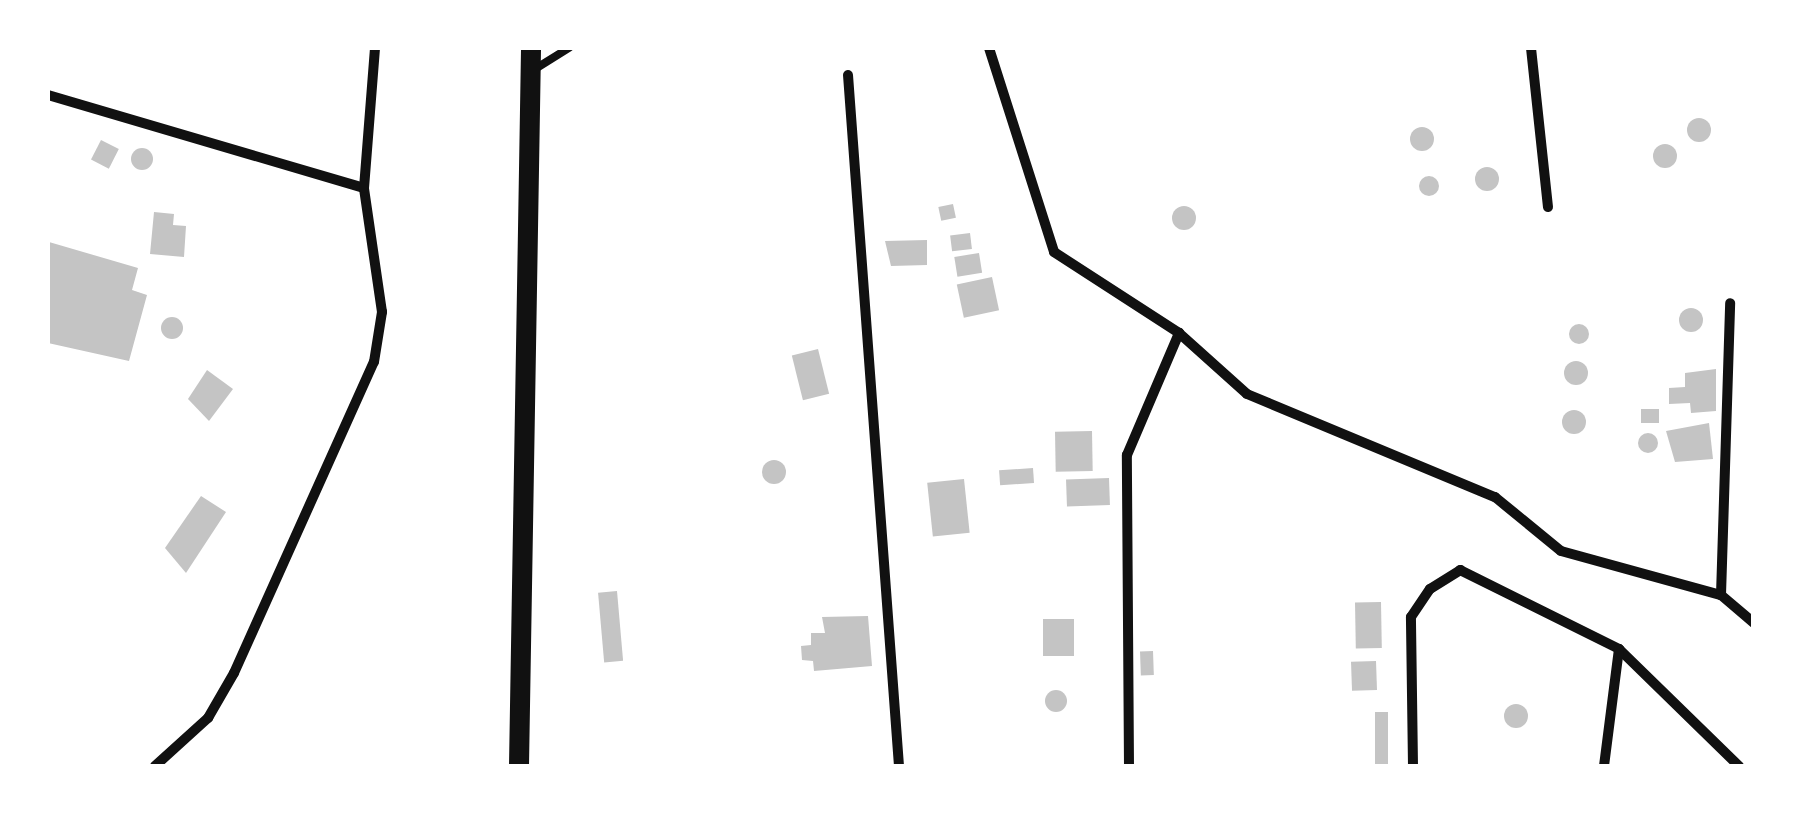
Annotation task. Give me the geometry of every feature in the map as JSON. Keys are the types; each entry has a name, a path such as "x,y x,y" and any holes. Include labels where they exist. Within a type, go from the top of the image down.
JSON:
{"main road":[{"path":"520,766 532,48"}],"street":[{"path":"155,766 208,718 234,673 374,362 382,312 364,188 375,48"},
{"path":"989,48 1054,252 1179,333 1247,394 1495,497 1562,551 1721,595 1754,623"},
{"path":"1532,48 1548,207"},
{"path":"848,75 899,766"},
{"path":"48,95 364,188"},
{"path":"1721,595 1730,302"},
{"path":"1129,766 1126,455 1179,333"},
{"path":"1413,766 1410,617 1430,589 1460,570 1619,648 1739,766"},
{"path":"1604,766 1619,648"}],"lane":[{"path":"532,71 569,48"}],"building":[{"path":"1699,118 1711,130 1699,142 1687,130"},
{"path":"1422,127 1434,139 1422,151 1410,139"},
{"path":"101,140 119,149 109,169 91,160"},
{"path":"1665,144 1677,156 1665,168 1653,156"},
{"path":"138,148 146,148 153,159 146,170 138,170 131,163 131,155"},
{"path":"1487,167 1499,179 1487,191 1475,179"},
{"path":"1429,176 1439,186 1429,196 1419,186"},
{"path":"953,204 956,218 941,221 938,207"},
{"path":"1184,206 1196,218 1184,230 1172,218"},
{"path":"154,212 174,214 173,225 186,226 184,257 150,254"},
{"path":"970,233 972,249 952,251 950,235"},
{"path":"927,240 927,265 891,266 885,241"},
{"path":"49,242 138,268 132,290 147,295 129,361 48,343"},
{"path":"979,253 982,273 957,277 954,257"},
{"path":"992,277 999,310 964,318 957,284"},
{"path":"1691,308 1703,320 1691,332 1679,320"},
{"path":"168,317 176,317 183,328 176,339 168,339 161,332 161,324"},
{"path":"1579,324 1589,334 1579,344 1569,334"},
{"path":"818,349 829,394 803,400 792,356"},
{"path":"1576,361 1588,373 1576,385 1564,373"},
{"path":"1716,369 1716,411 1691,413 1690,403 1669,404 1669,388 1685,387 1685,373"},
{"path":"207,370 233,389 209,421 188,399"},
{"path":"1641,409 1659,409 1659,423 1641,423"},
{"path":"1574,410 1586,422 1574,434 1562,422"},
{"path":"1709,423 1713,459 1675,462 1666,431"},
{"path":"1092,431 1093,471 1056,472 1055,432"},
{"path":"1648,433 1658,443 1648,453 1638,443"},
{"path":"774,460 786,472 774,484 762,472"},
{"path":"1033,468 1034,483 1000,485 999,470"},
{"path":"1109,478 1110,505 1067,506 1066,480"},
{"path":"964,479 970,533 933,537 927,483"},
{"path":"201,496 226,512 186,573 165,548"},
{"path":"617,591 623,661 604,662 598,593"},
{"path":"1355,602 1381,602 1382,648 1356,648"},
{"path":"868,616 872,666 814,671 813,661 802,660 801,646 811,645 811,633 825,633 822,617"},
{"path":"1043,619 1074,619 1074,656 1043,656"},
{"path":"1140,651 1153,651 1154,675 1141,675"},
{"path":"1376,661 1377,690 1352,691 1351,662"},
{"path":"1056,690 1064,693 1064,709 1056,712 1048,709 1045,701 1048,693"},
{"path":"1516,704 1528,716 1516,728 1504,716"},
{"path":"1375,712 1388,712 1388,766 1375,766"}]}
